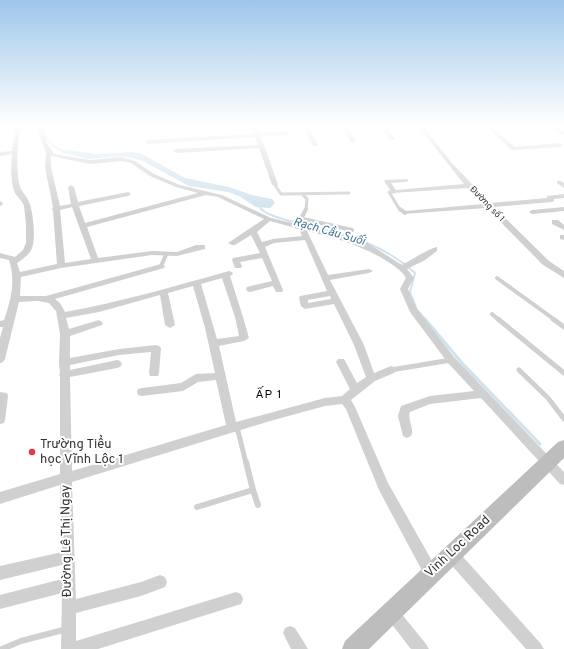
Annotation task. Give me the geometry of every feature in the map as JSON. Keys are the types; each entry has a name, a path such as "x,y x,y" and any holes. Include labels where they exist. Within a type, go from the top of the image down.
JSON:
{"main road":[{"name":"Vinh Loc Road","path":"353,649 431,573 559,453"}],"street":[{"path":"13,262 24,255 29,246 27,207 25,200 18,193 15,155"},
{"path":"48,155 48,167 56,201 55,209 60,229 61,266"},
{"path":"54,155 90,162 126,160 138,164 152,175 166,182 220,196 238,203 269,219 301,224 348,239 406,266 410,278 404,289 413,310 451,360 481,394 539,452 559,453 564,480"},
{"path":"265,155 275,185"},
{"name":"Đường số 1","path":"442,155 489,206 546,263 564,275"},
{"path":"406,180 387,181 394,192 470,186"},
{"path":"71,186 75,205 95,261"},
{"path":"83,226 205,193"},
{"path":"55,209 128,194"},
{"path":"405,213 552,200 549,197 564,196"},
{"path":"532,212 564,209"},
{"path":"232,242 253,231 269,219"},
{"path":"555,222 564,228"},
{"path":"301,224 365,359 371,378"},
{"path":"250,289 278,286 253,231"},
{"path":"260,246 274,241 307,238"},
{"path":"16,275 61,266 152,253 166,255 180,253 195,247 202,247"},
{"path":"406,266 422,258 434,249"},
{"path":"0,255 9,257 13,262 16,275 16,299 4,323 0,358"},
{"path":"238,266 236,260 265,255"},
{"path":"16,299 48,298 161,266"},
{"path":"326,278 369,271"},
{"path":"62,316 99,308 227,274 244,338 214,343"},
{"path":"196,282 201,302 207,315 235,428"},
{"path":"163,291 170,325"},
{"path":"48,298 54,302 62,316 65,334 64,376 66,478 325,402 344,400 355,389 371,378 391,370"},
{"path":"65,334 99,323"},
{"path":"64,363 119,352 156,348 154,373"},
{"path":"341,362 355,389"},
{"path":"64,376 117,364"},
{"path":"142,392 184,387 196,378 221,376"},
{"path":"407,433 403,416 405,408 430,400 481,394"},
{"path":"0,396 3,396 0,420"},
{"path":"344,400 350,407 394,507 431,573"},
{"name":"Đường Lê Thị Ngay","path":"0,498 66,478 69,557 69,649"},
{"path":"451,554 536,649"},
{"path":"0,573 69,557"},
{"path":"69,608 141,589 160,582"},
{"path":"0,602 69,584"},
{"path":"74,649 236,599"},
{"path":"391,612 421,649"},
{"path":"290,633 300,649"}],"lane":[{"path":"275,185 281,194 303,195 349,193"},
{"path":"394,192 389,192 400,210 405,213"},
{"path":"303,195 307,200 301,224 352,230"},
{"path":"161,266 166,255"},
{"path":"497,278 564,327"},
{"path":"492,314 564,373"},
{"path":"391,370 451,360"},
{"path":"519,370 548,398 564,419"},
{"path":"235,428 258,505"},
{"path":"197,507 253,490"},
{"path":"2,649 21,641 69,629"}],"water":[{"path":"73,155 144,155 185,178 229,187 252,195 272,199 275,203 270,208 256,207 239,196 228,192 189,186 143,161 132,158 120,156 88,159"}],"waterway":[{"name":"Rạch Cầu Suối","path":"258,206 261,209"},
{"name":"Rạch Cầu Suối","path":"261,209 266,213 283,219 352,237 385,251 396,258 415,273 410,292 417,310 426,320"},
{"name":"Rạch Cầu Suối","path":"425,319 462,363 540,444"}],"place":[{"name":"Trường Tiểu học Vĩnh Lộc 1","path":"32,452"}],"district":[{"name":"ẤP 1","path":"269,395"}]}
